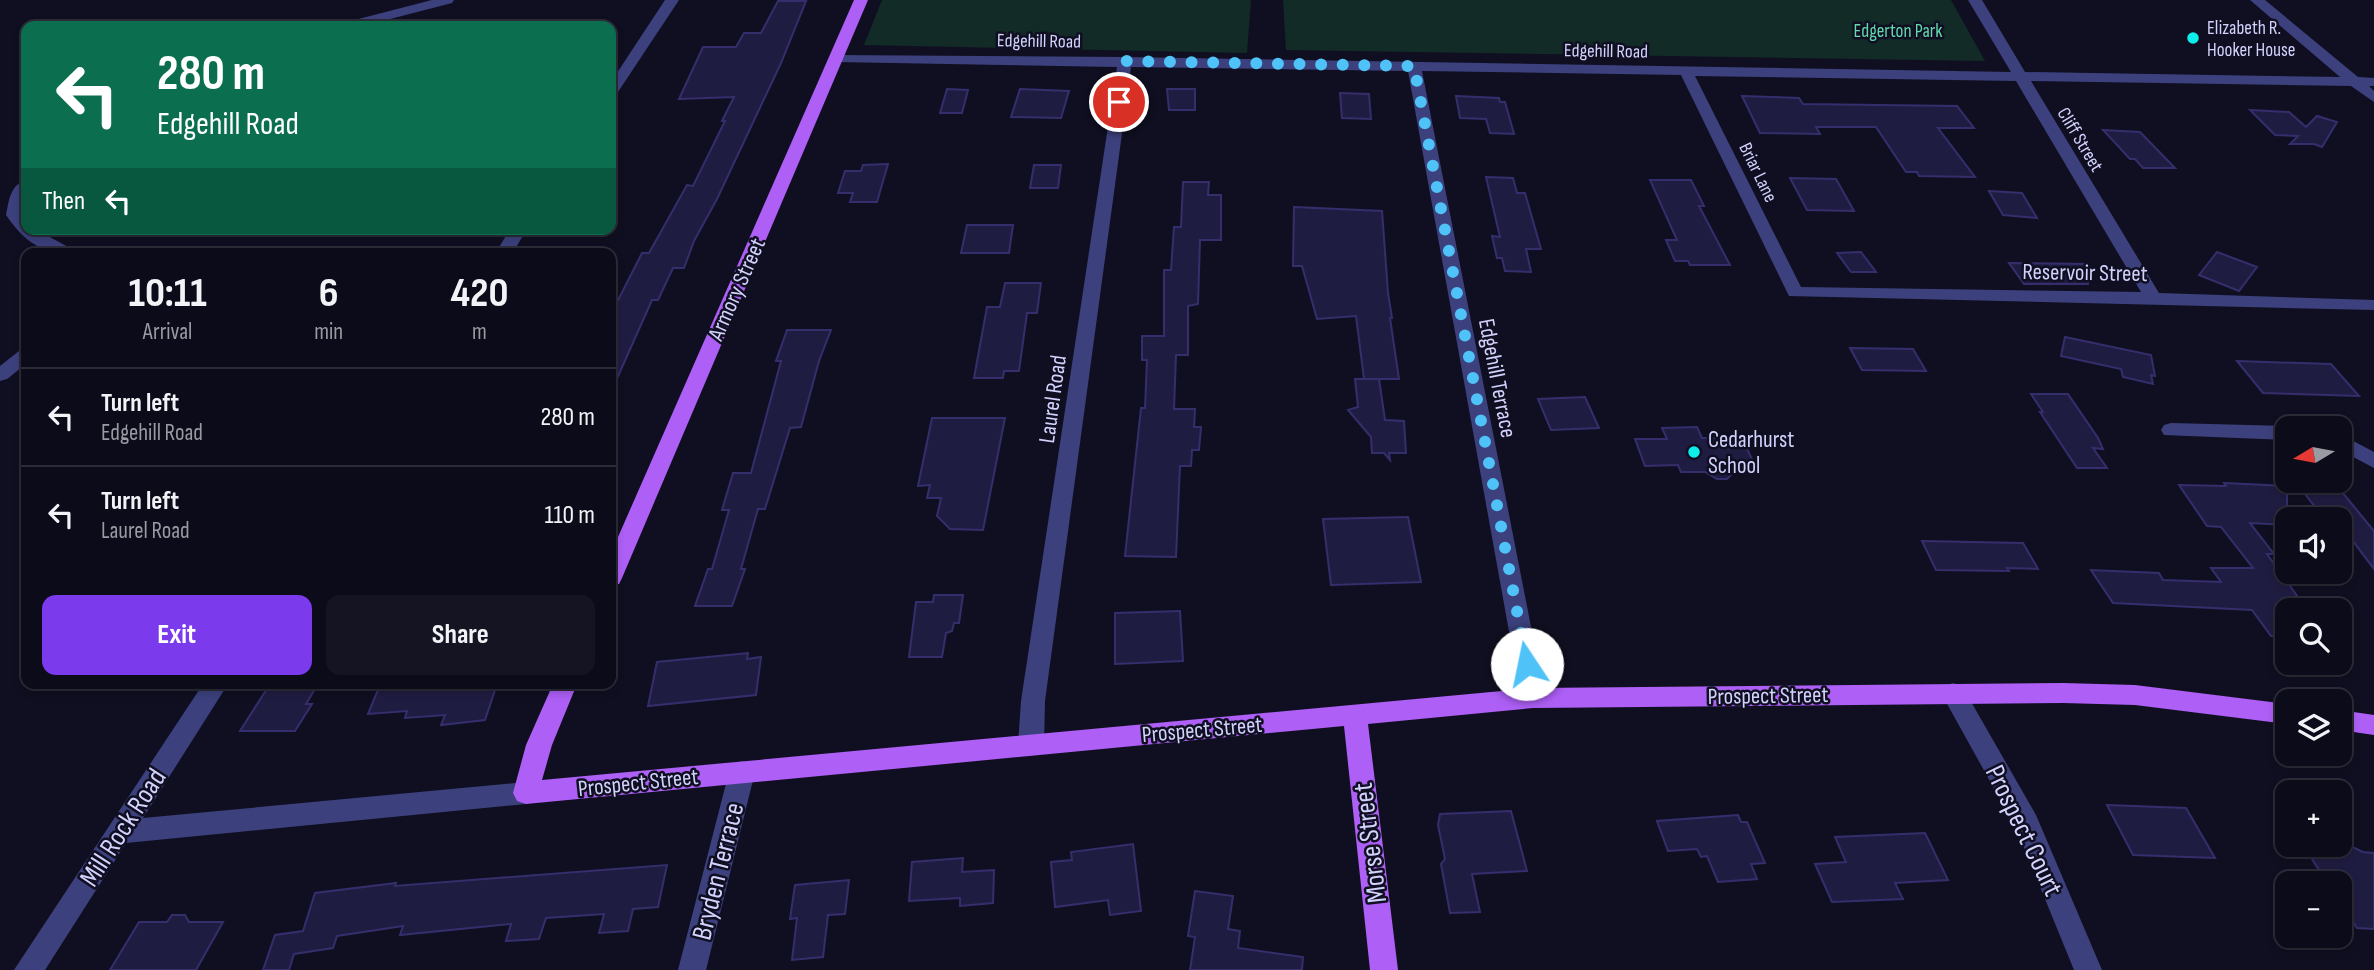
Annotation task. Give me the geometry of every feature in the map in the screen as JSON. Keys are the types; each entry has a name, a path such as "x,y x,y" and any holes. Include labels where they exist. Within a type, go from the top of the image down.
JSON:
{"main road":[{"name":"Armory Street","path":"616,566 862,0"},
{"path":"526,793 539,745 563,689"},
{"name":"Prospect Street","path":"526,793 1533,698 1953,693 2135,695 2275,712"},
{"name":"Morse Street","path":"1355,715 1384,970"},
{"path":"2352,722 2374,725"}],"street":[{"path":"367,21 447,0"},
{"path":"616,84 672,0"},
{"name":"Cliff Street","path":"1975,0 2153,298"},
{"path":"2257,0 2374,98"},
{"name":"Edgehill Road","path":"837,58 2374,82"},
{"name":"Laurel Road","path":"1031,745 1033,701 1125,61"},
{"name":"Edgehill Terrace","path":"1414,66 1533,698"},
{"name":"Briar Lane","path":"1685,70 1795,292"},
{"path":"21,190 14,215 21,227"},
{"path":"29,235 56,248"},
{"name":"Reservoir Street","path":"1795,292 2374,305"},
{"path":"0,375 21,359"},
{"path":"2171,430 2275,433"},
{"path":"2352,448 2374,461"},
{"name":"Mill Rock Road","path":"28,970 213,689"},
{"name":"Prospect Court","path":"1953,693 2027,823 2088,970"},
{"name":"Bryden Terrace","path":"692,970 742,772"},
{"name":"Prospect Street","path":"120,832 526,793"}],"green space":[{"path":"882,0 1251,0 1247,53 864,45"},
{"name":"Edgerton Park","path":"1283,0 1951,0 1985,61 1286,50"}],"building":[{"path":"778,1 806,1 781,63 717,199 694,241 684,268 673,268 658,300 652,300 616,381 616,304 642,253 649,253 687,185 693,186 734,97 679,99 703,47 736,47 744,33 761,33"},
{"path":"947,89 968,90 962,113 940,113"},
{"path":"1020,89 1069,91 1061,118 1011,117"},
{"path":"1167,89 1195,89 1195,110 1169,110"},
{"path":"1340,93 1369,94 1371,119 1342,118"},
{"path":"1456,96 1499,98 1500,102 1505,102 1514,134 1490,133 1486,119 1460,118"},
{"path":"1742,96 1799,98 1803,104 1957,106 1974,128 1938,128 1975,177 1919,176 1917,172 1906,172 1876,127 1816,127 1820,134 1760,133"},
{"path":"2250,110 2289,112 2306,127 2317,116 2337,122 2322,147 2314,144 2290,144 2298,136 2275,135"},
{"path":"2103,130 2140,132 2175,168 2143,168 2135,159 2130,159"},
{"path":"888,164 877,202 850,202 853,193 838,193 845,171 861,171 863,165"},
{"path":"1034,165 1061,165 1058,188 1030,188"},
{"path":"1486,177 1513,178 1517,193 1525,193 1541,249 1526,249 1531,272 1505,271 1502,258 1497,258 1492,236 1500,237"},
{"path":"1790,178 1836,179 1854,211 1807,210"},
{"path":"1650,180 1691,180 1704,206 1699,206 1730,265 1690,265 1688,261 1675,261 1666,240 1677,240"},
{"path":"1183,182 1209,182 1208,195 1221,195 1221,240 1200,240 1198,304 1188,306 1188,355 1176,355 1174,409 1195,409 1194,427 1201,427 1199,450 1192,450 1191,466 1180,466 1176,557 1125,556 1141,408 1145,408 1147,360 1142,360 1142,336 1164,336 1164,270 1171,270 1174,227 1181,227"},
{"path":"1989,191 2022,193 2037,218 2003,215"},
{"path":"1294,207 1382,211 1390,318 1399,379 1364,379 1356,316 1317,319 1302,266 1293,266"},
{"path":"967,225 1013,225 1009,253 961,253"},
{"path":"1861,252 1876,272 1851,272 1837,253"},
{"path":"2217,252 2257,267 2239,291 2199,275"},
{"path":"2009,263 2089,264 2088,284 2024,284"},
{"path":"1005,283 1041,283 1037,313 1027,313 1019,371 1004,371 1003,378 974,378 987,307 1000,307"},
{"path":"787,330 831,330 819,361 801,427 790,428 765,509 758,509 741,569 745,569 732,606 695,606 708,569 712,569 729,510 722,510 733,473 751,473 781,361 776,361"},
{"path":"2065,337 2151,355 2155,376 2151,375 2153,384 2123,377 2121,369 2061,356"},
{"path":"1850,348 1913,349 1926,371 1862,370"},
{"path":"2237,361 2331,364 2359,396 2263,393"},
{"path":"1355,379 1379,379 1385,420 1404,421 1406,453 1389,453 1390,460 1384,453 1372,453 1371,437 1348,410 1358,407"},
{"path":"2031,394 2068,394 2098,438 2103,449 2093,448 2107,468 2077,468"},
{"path":"1585,397 1599,428 1551,430 1538,399"},
{"path":"932,418 1005,418 983,530 950,529 937,516 941,498 927,498 930,485 918,486"},
{"name":"Cedarhurst School","path":"1697,427 1702,438 1742,438 1758,472 1734,472 1727,479 1717,479 1705,472 1681,472 1678,465 1645,466 1635,439 1667,439 1662,428"},
{"path":"2224,483 2275,485 2275,494 2287,494 2287,507 2275,507 2275,524 2250,523 2274,554 2267,554 2275,565 2275,584 2289,584 2299,598 2275,598 2275,636 2271,636 2252,610 2113,603 2091,570 2159,573 2163,580 2221,582 2211,568 2253,568 2221,527 2207,526 2179,485 2226,486"},
{"path":"2305,494 2344,494 2374,531 2374,569 2352,540 2352,507 2315,507"},
{"path":"1408,517 1421,582 1331,585 1323,519"},
{"path":"1922,541 2023,543 2038,569 1936,570"},
{"path":"934,595 963,595 959,623 954,623 952,631 946,633 942,657 909,657 916,602 933,602"},
{"path":"1180,611 1183,661 1115,664 1115,613"},
{"path":"748,653 747,659 761,657 756,695 648,706 657,662"},
{"path":"267,689 315,689 306,704 312,704 295,731 240,731"},
{"path":"378,689 495,689 485,720 441,725 445,715 405,718 407,711 368,714"},
{"path":"2107,805 2186,808 2215,858 2133,855"},
{"path":"1511,811 1527,871 1472,874 1480,912 1450,913 1441,864 1445,859 1438,825 1440,814"},
{"path":"1738,815 1741,822 1747,822 1765,863 1751,864 1757,879 1718,882 1707,856 1701,857 1697,849 1668,851 1657,821"},
{"path":"1925,833 1948,880 1895,883 1903,899 1832,902 1815,864 1846,862 1835,837"},
{"path":"1133,844 1141,911 1110,915 1108,900 1055,907 1051,862 1072,860 1071,852"},
{"path":"2352,847 2374,853 2374,929 2357,928 2352,920 2352,871 2320,871 2311,857 2352,857"},
{"path":"963,858 962,872 994,870 993,903 960,906 960,898 909,901 912,862"},
{"path":"667,865 658,907 633,909 628,931 599,933 604,914 546,918 539,939 506,941 511,924 400,935 403,926 337,936 333,948 294,954 289,970 263,970 275,935 303,931 315,893 396,883 395,886"},
{"path":"849,880 845,914 828,915 823,957 792,960 797,918 790,919 795,885"},
{"path":"1195,891 1233,896 1228,929 1240,931 1238,948 1303,957 1302,970 1190,970 1195,937 1188,936"},
{"path":"172,915 185,915 189,922 223,922 196,970 110,970 139,922 167,922"}],"place":[{"name":"Elizabeth R. Hooker House","path":"2193,38"},
{"name":"Cedarhurst School","path":"1694,452"}],"route":[{"path":"1119,102 1125,61 1414,66 1527,664"}]}
